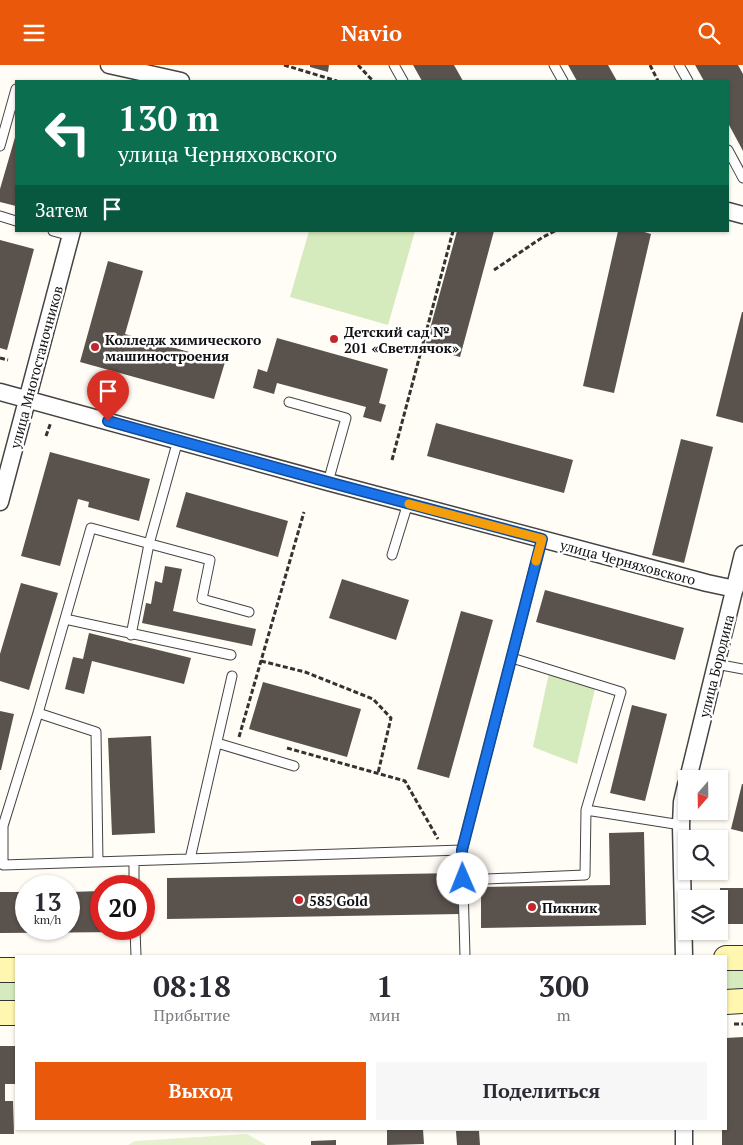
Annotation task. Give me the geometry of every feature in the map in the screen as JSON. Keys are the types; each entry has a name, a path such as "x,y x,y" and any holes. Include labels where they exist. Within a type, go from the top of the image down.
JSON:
{"main road":[{"path":"727,958 743,959"},
{"path":"0,970 15,970"},
{"path":"727,1002 743,1001"},
{"path":"0,1013 15,1013"}],"street":[{"path":"116,70 175,80"},
{"path":"729,211 743,215"},
{"name":"улица Многостаночников","path":"0,503 72,234"},
{"name":"улица Черняховского","path":"0,392 328,482 735,589"},
{"name":"улица Бородина","path":"690,770 743,554"},
{"path":"681,820 684,955"},
{"path":"684,1130 684,1145"}],"lane":[{"path":"394,65 402,80"},
{"path":"554,65 562,80"},
{"path":"679,65 687,80"},
{"path":"0,146 15,93"},
{"path":"729,152 743,178"},
{"path":"0,216 15,221"},
{"path":"59,232 72,234"},
{"path":"289,402 346,418 328,482"},
{"path":"130,635 149,544 178,440"},
{"path":"392,555 408,503"},
{"path":"249,612 202,599 210,560 91,529 38,713 3,825 4,865 462,850"},
{"path":"465,955 462,850 542,539"},
{"path":"65,619 130,635 231,655"},
{"path":"463,879 585,875 586,810 621,692 512,659"},
{"path":"716,664 743,669"},
{"path":"190,859 232,676"},
{"path":"38,713 96,732 98,862"},
{"path":"217,743 294,766"},
{"path":"586,810 681,825"},
{"path":"134,861 134,875"},
{"path":"135,940 136,955"}],"path":[{"path":"284,65 334,80"},
{"path":"358,65 372,80"},
{"path":"650,65 658,80"},
{"path":"392,460 453,232"},
{"path":"494,270 542,237 553,232"},
{"path":"0,358 8,360"},
{"path":"46,436 51,423"},
{"path":"230,747 241,735 304,512"},
{"path":"261,661 305,672 374,699 391,718 378,773"},
{"path":"286,748 405,781 444,851"}],"green space":[{"path":"309,232 415,232 388,325 290,297"},
{"path":"549,673 595,689 577,764 533,747"},
{"path":"727,967 743,967 743,994 727,994"},
{"path":"0,976 15,976 15,1005 0,1005"},
{"path":"247,1134 266,1145 128,1145 135,1141"}],"building":[{"path":"310,65 329,65 328,72 310,67"},
{"path":"413,65 454,65 462,80 421,80"},
{"path":"568,65 608,65 616,80 576,80"},
{"path":"695,65 738,65 743,74 743,151 729,125 729,80 703,80"},
{"path":"15,137 15,206 0,202 0,189"},
{"path":"457,232 494,232 460,357 425,347"},
{"path":"618,232 644,232 651,234 614,393 583,386"},
{"path":"0,240 34,249 7,350 0,348"},
{"path":"108,261 143,271 125,334 225,362 214,399 80,362"},
{"path":"743,312 743,423 716,416"},
{"path":"277,338 388,369 379,403 386,405 381,422 363,417 366,407 277,383 274,394 253,388 258,369 267,372"},
{"path":"436,423 573,460 564,493 427,456"},
{"path":"681,439 713,447 684,563 652,555"},
{"path":"50,452 150,479 139,521 88,507 89,502 78,499 60,566 21,556"},
{"path":"186,492 288,521 278,557 176,527"},
{"path":"165,566 182,569 173,611 256,629 252,646 142,623 146,603 151,604 155,581 162,583"},
{"path":"342,579 409,600 396,640 329,618"},
{"path":"21,583 58,593 29,690 0,681 0,654"},
{"path":"545,590 684,628 675,660 536,622"},
{"path":"461,611 493,620 449,778 417,769"},
{"path":"89,633 191,658 184,684 92,661 84,694 65,689 73,657 83,659"},
{"path":"263,682 361,709 347,757 249,729"},
{"path":"632,705 667,714 645,801 610,793"},
{"path":"0,711 14,714 1,770 0,770"},
{"path":"151,736 155,833 112,835 108,738"},
{"path":"743,784 743,832 731,829"},
{"path":"644,832 646,925 481,928 481,887 610,885 609,833"},
{"path":"459,873 460,914 167,919 167,878"},
{"path":"720,888 743,888 743,924 728,924 728,890 720,890"},
{"path":"90,891 90,932 80,932 80,892"},
{"path":"0,892 15,892 15,933 0,933"},
{"path":"743,1037 743,1145 722,1145 722,1130 727,1130 727,1038"},
{"path":"0,1046 15,1046 15,1084 5,1084 5,1101 13,1101 14,1134 0,1134"},
{"path":"387,1130 423,1130 424,1144 387,1145"},
{"path":"456,1131 479,1131 480,1145 457,1145"},
{"path":"336,1140 336,1145 311,1145 311,1141"}],"slow traffic":[{"path":"409,504 542,539 536,561"}],"place":[{"name":"Детский сад № 201 «Светлячок»","path":"334,339"},
{"name":"Колледж химического машиностроения","path":"95,347"},
{"name":"585 Gold","path":"299,900"},
{"name":"Пикник","path":"532,907"}],"route":[{"path":"108,421 542,539 462,850 463,879"}]}
